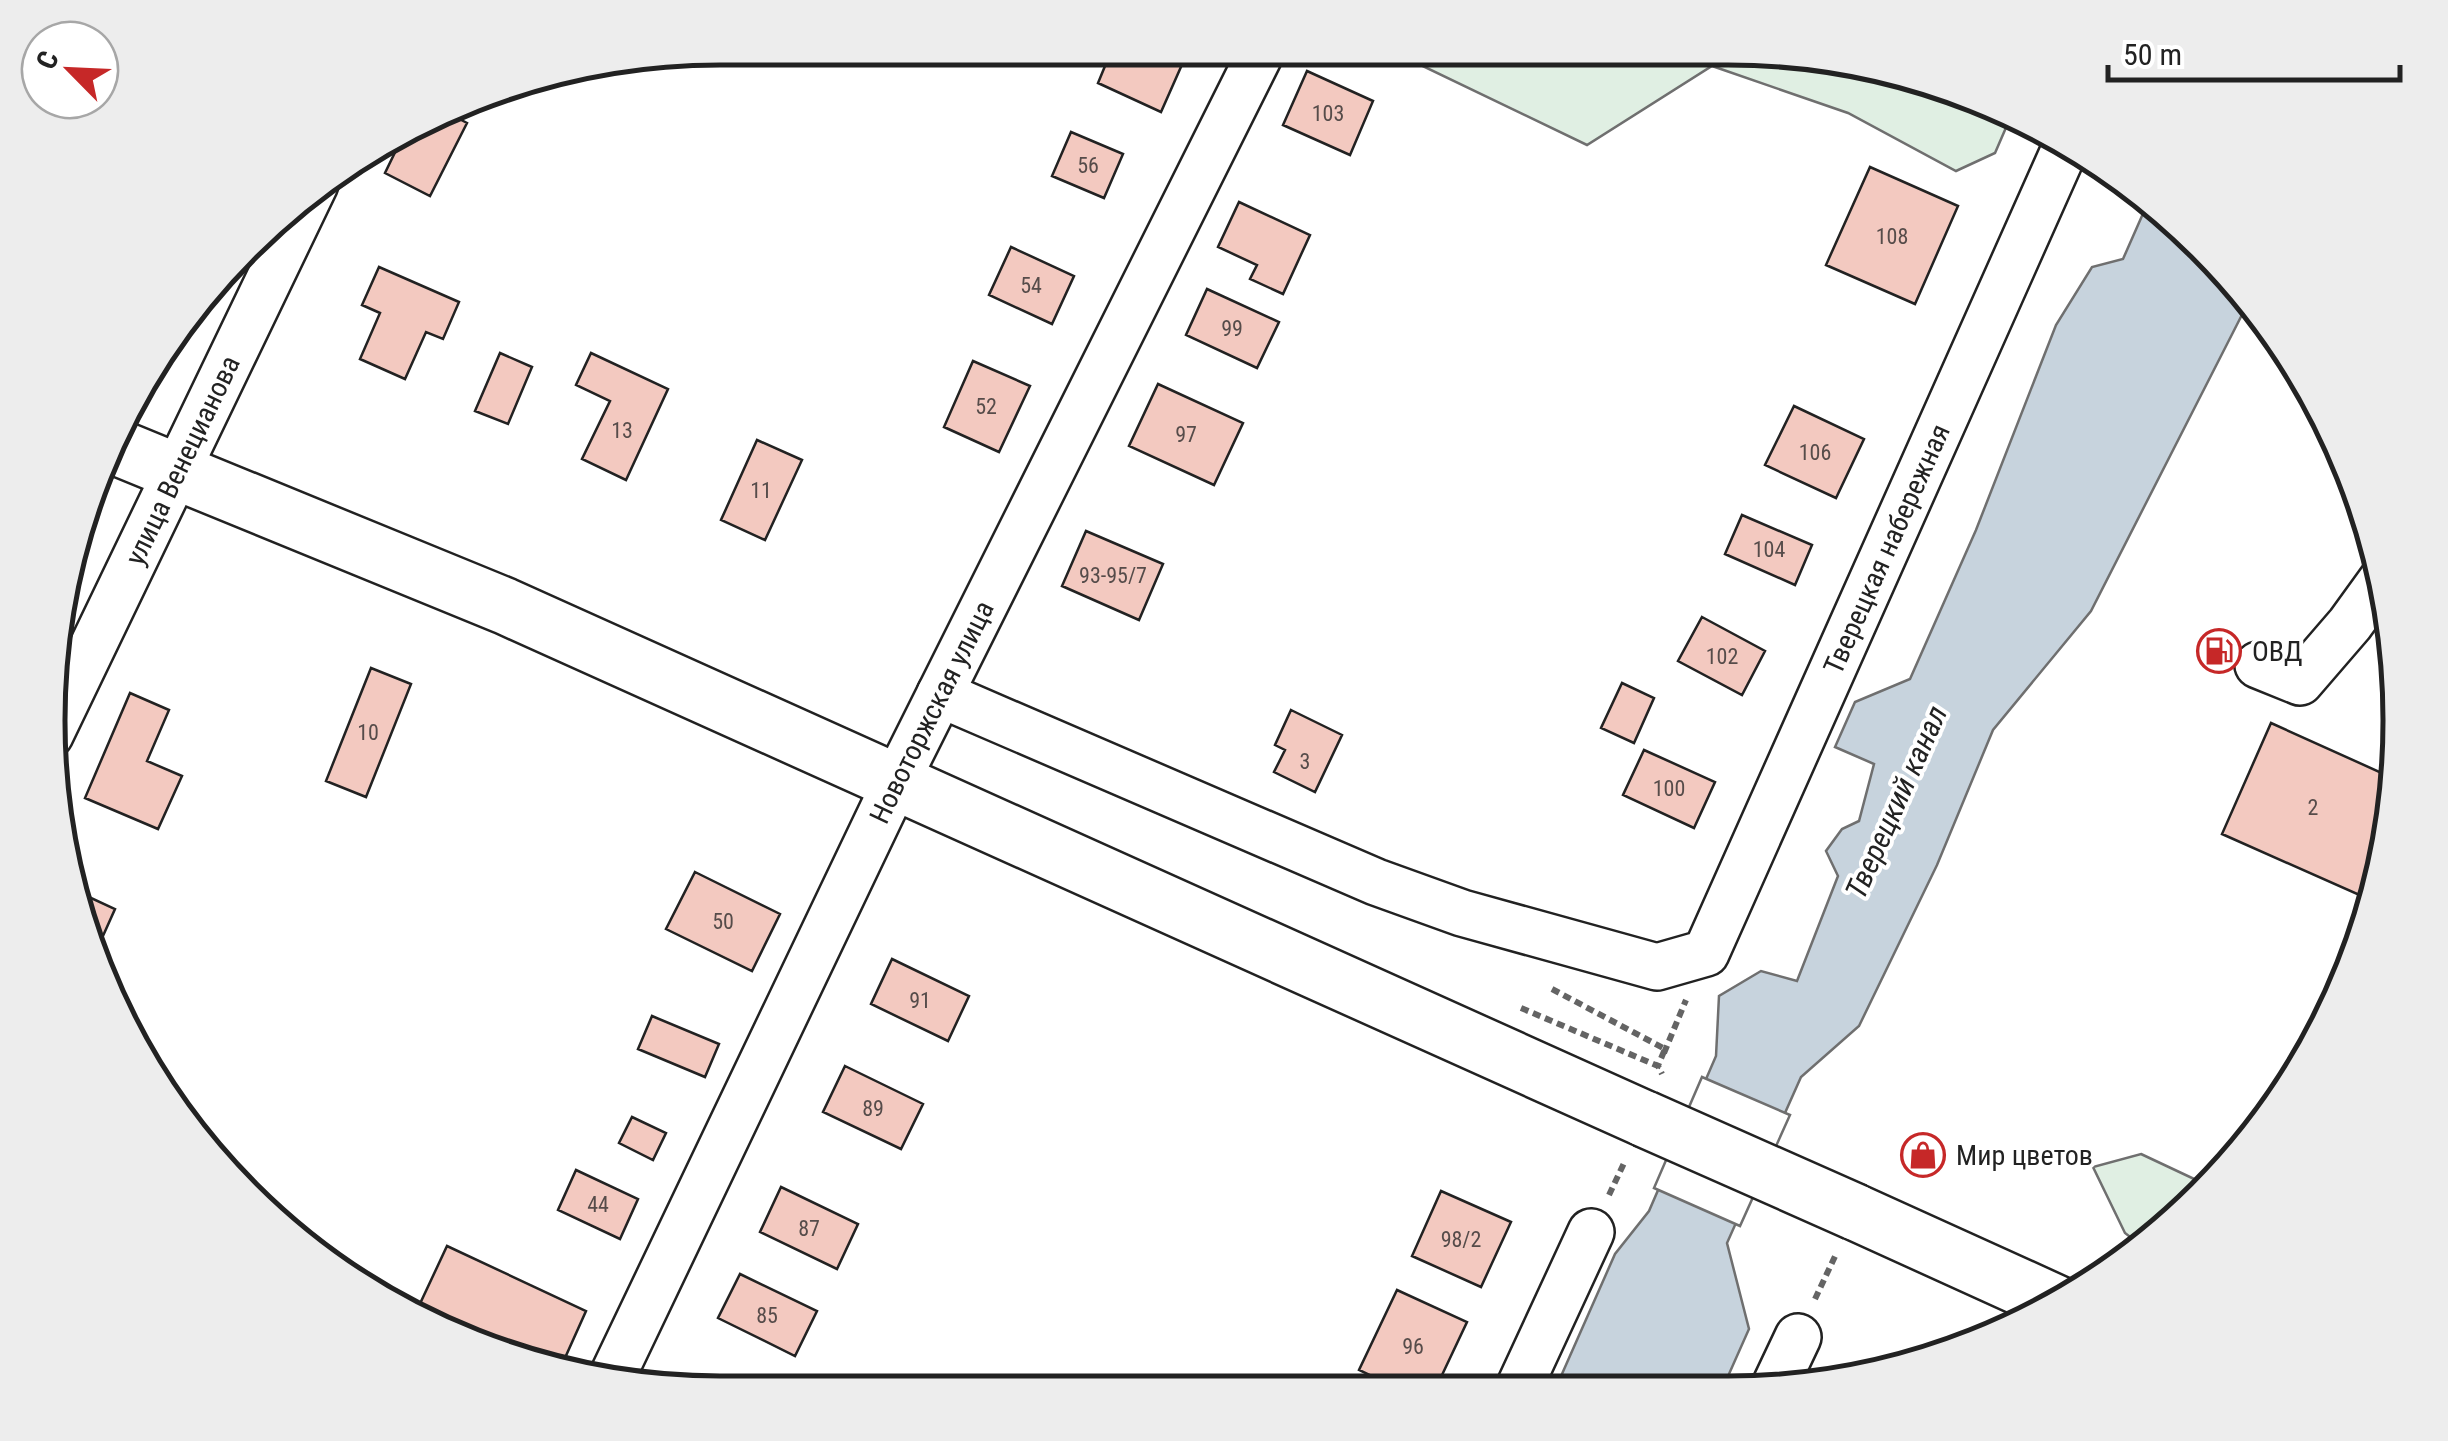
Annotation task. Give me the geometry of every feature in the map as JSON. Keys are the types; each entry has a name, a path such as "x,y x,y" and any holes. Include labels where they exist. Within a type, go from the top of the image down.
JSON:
{"highway":[{"path":"124,450 505,606 896,782 1652,1087 1846,1231 2037,1297"}],"street":[{"name":"Новоторжская улица","path":"617,1367 896,782 1254,65"},
{"name":"Тверецкая набережная","path":"1706,953 2061,157"},
{"name":"улица Венецианова","path":"65,703 298,220"},
{"path":"2258,665 2300,682 2370,596"},
{"path":"940,694 1376,882 1462,913 1657,967 1706,953"},
{"path":"1524,1376 1591,1232"},
{"path":"1781,1374 1798,1337"}],"path":[{"path":"1652,1087 1706,953"},
{"path":"1552,989 1665,1049"},
{"path":"1798,1337 1846,1231"}],"green space":[{"path":"1420,65 1770,66 1897,87 2006,128 1995,153 1956,171 1848,113 1712,66 1587,145"},
{"path":"2141,1154 2195,1179 2131,1238 2125,1233 2093,1167"}],"water":[{"name":"Тверецкий канал","path":"2143,214 2191,257 2242,314 2091,611 1993,730 1937,865 1859,1026 1801,1077 1727,1243 1749,1329 1728,1376 1561,1376 1615,1254 1649,1211 1716,1056 1719,996 1761,971 1797,981 1838,876 1826,851 1842,829 1859,821 1874,764 1835,747 1855,702 1910,679 1976,530 2056,325 2092,267 2123,259"}],"pier":[{"path":"1702,1077 1790,1115 1740,1226 1654,1188"}],"building":[{"path":"1182,65 1161,112 1098,83 1105,66"},
{"path":"1307,71 1373,101 1350,155 1283,125"},
{"path":"460,119 467,123 430,196 385,173 395,152"},
{"path":"1071,132 1123,154 1104,198 1052,176"},
{"path":"1870,167 1958,206 1915,304 1826,265"},
{"path":"1239,202 1310,235 1283,294 1250,279 1257,265 1218,247"},
{"path":"1011,247 1074,276 1052,324 989,295"},
{"path":"379,267 459,302 443,339 426,332 405,379 360,359 380,313 362,305"},
{"path":"1207,289 1279,322 1257,368 1186,335"},
{"path":"500,353 532,367 508,424 475,411"},
{"path":"591,353 668,389 626,480 582,459 610,401 576,385"},
{"path":"973,361 1030,386 999,452 944,427"},
{"path":"1158,384 1243,423 1214,485 1129,446"},
{"path":"1794,406 1864,439 1836,498 1765,465"},
{"path":"757,440 802,460 765,540 721,520"},
{"path":"1742,515 1812,545 1795,585 1725,554"},
{"path":"1086,531 1163,564 1139,620 1062,586"},
{"path":"1702,617 1765,651 1742,695 1678,661"},
{"path":"371,668 411,684 366,797 326,781"},
{"path":"1622,683 1654,698 1634,743 1601,728"},
{"path":"130,693 169,710 147,761 182,776 158,829 85,798"},
{"path":"1291,710 1342,735 1315,792 1274,772 1285,750 1275,745"},
{"path":"2271,723 2381,773 2359,895 2222,834"},
{"path":"1644,750 1715,782 1694,828 1623,795"},
{"path":"695,872 780,914 752,971 666,929"},
{"path":"89,897 115,909 102,937"},
{"path":"892,959 969,996 948,1041 871,1004"},
{"path":"652,1016 719,1044 705,1077 638,1049"},
{"path":"845,1066 923,1104 901,1149 823,1112"},
{"path":"632,1117 666,1133 653,1160 619,1143"},
{"path":"576,1170 638,1199 620,1239 558,1210"},
{"path":"781,1187 858,1224 837,1269 760,1232"},
{"path":"1441,1191 1511,1222 1481,1287 1412,1256"},
{"path":"447,1246 586,1311 565,1357 470,1326 421,1303"},
{"path":"740,1274 817,1311 795,1356 718,1318"},
{"path":"1397,1290 1467,1322 1442,1376 1372,1376 1359,1370"}],"place":[{"name":"ОВД","path":"2219,651"},
{"name":"Мир цветов","path":"1923,1155"}]}
